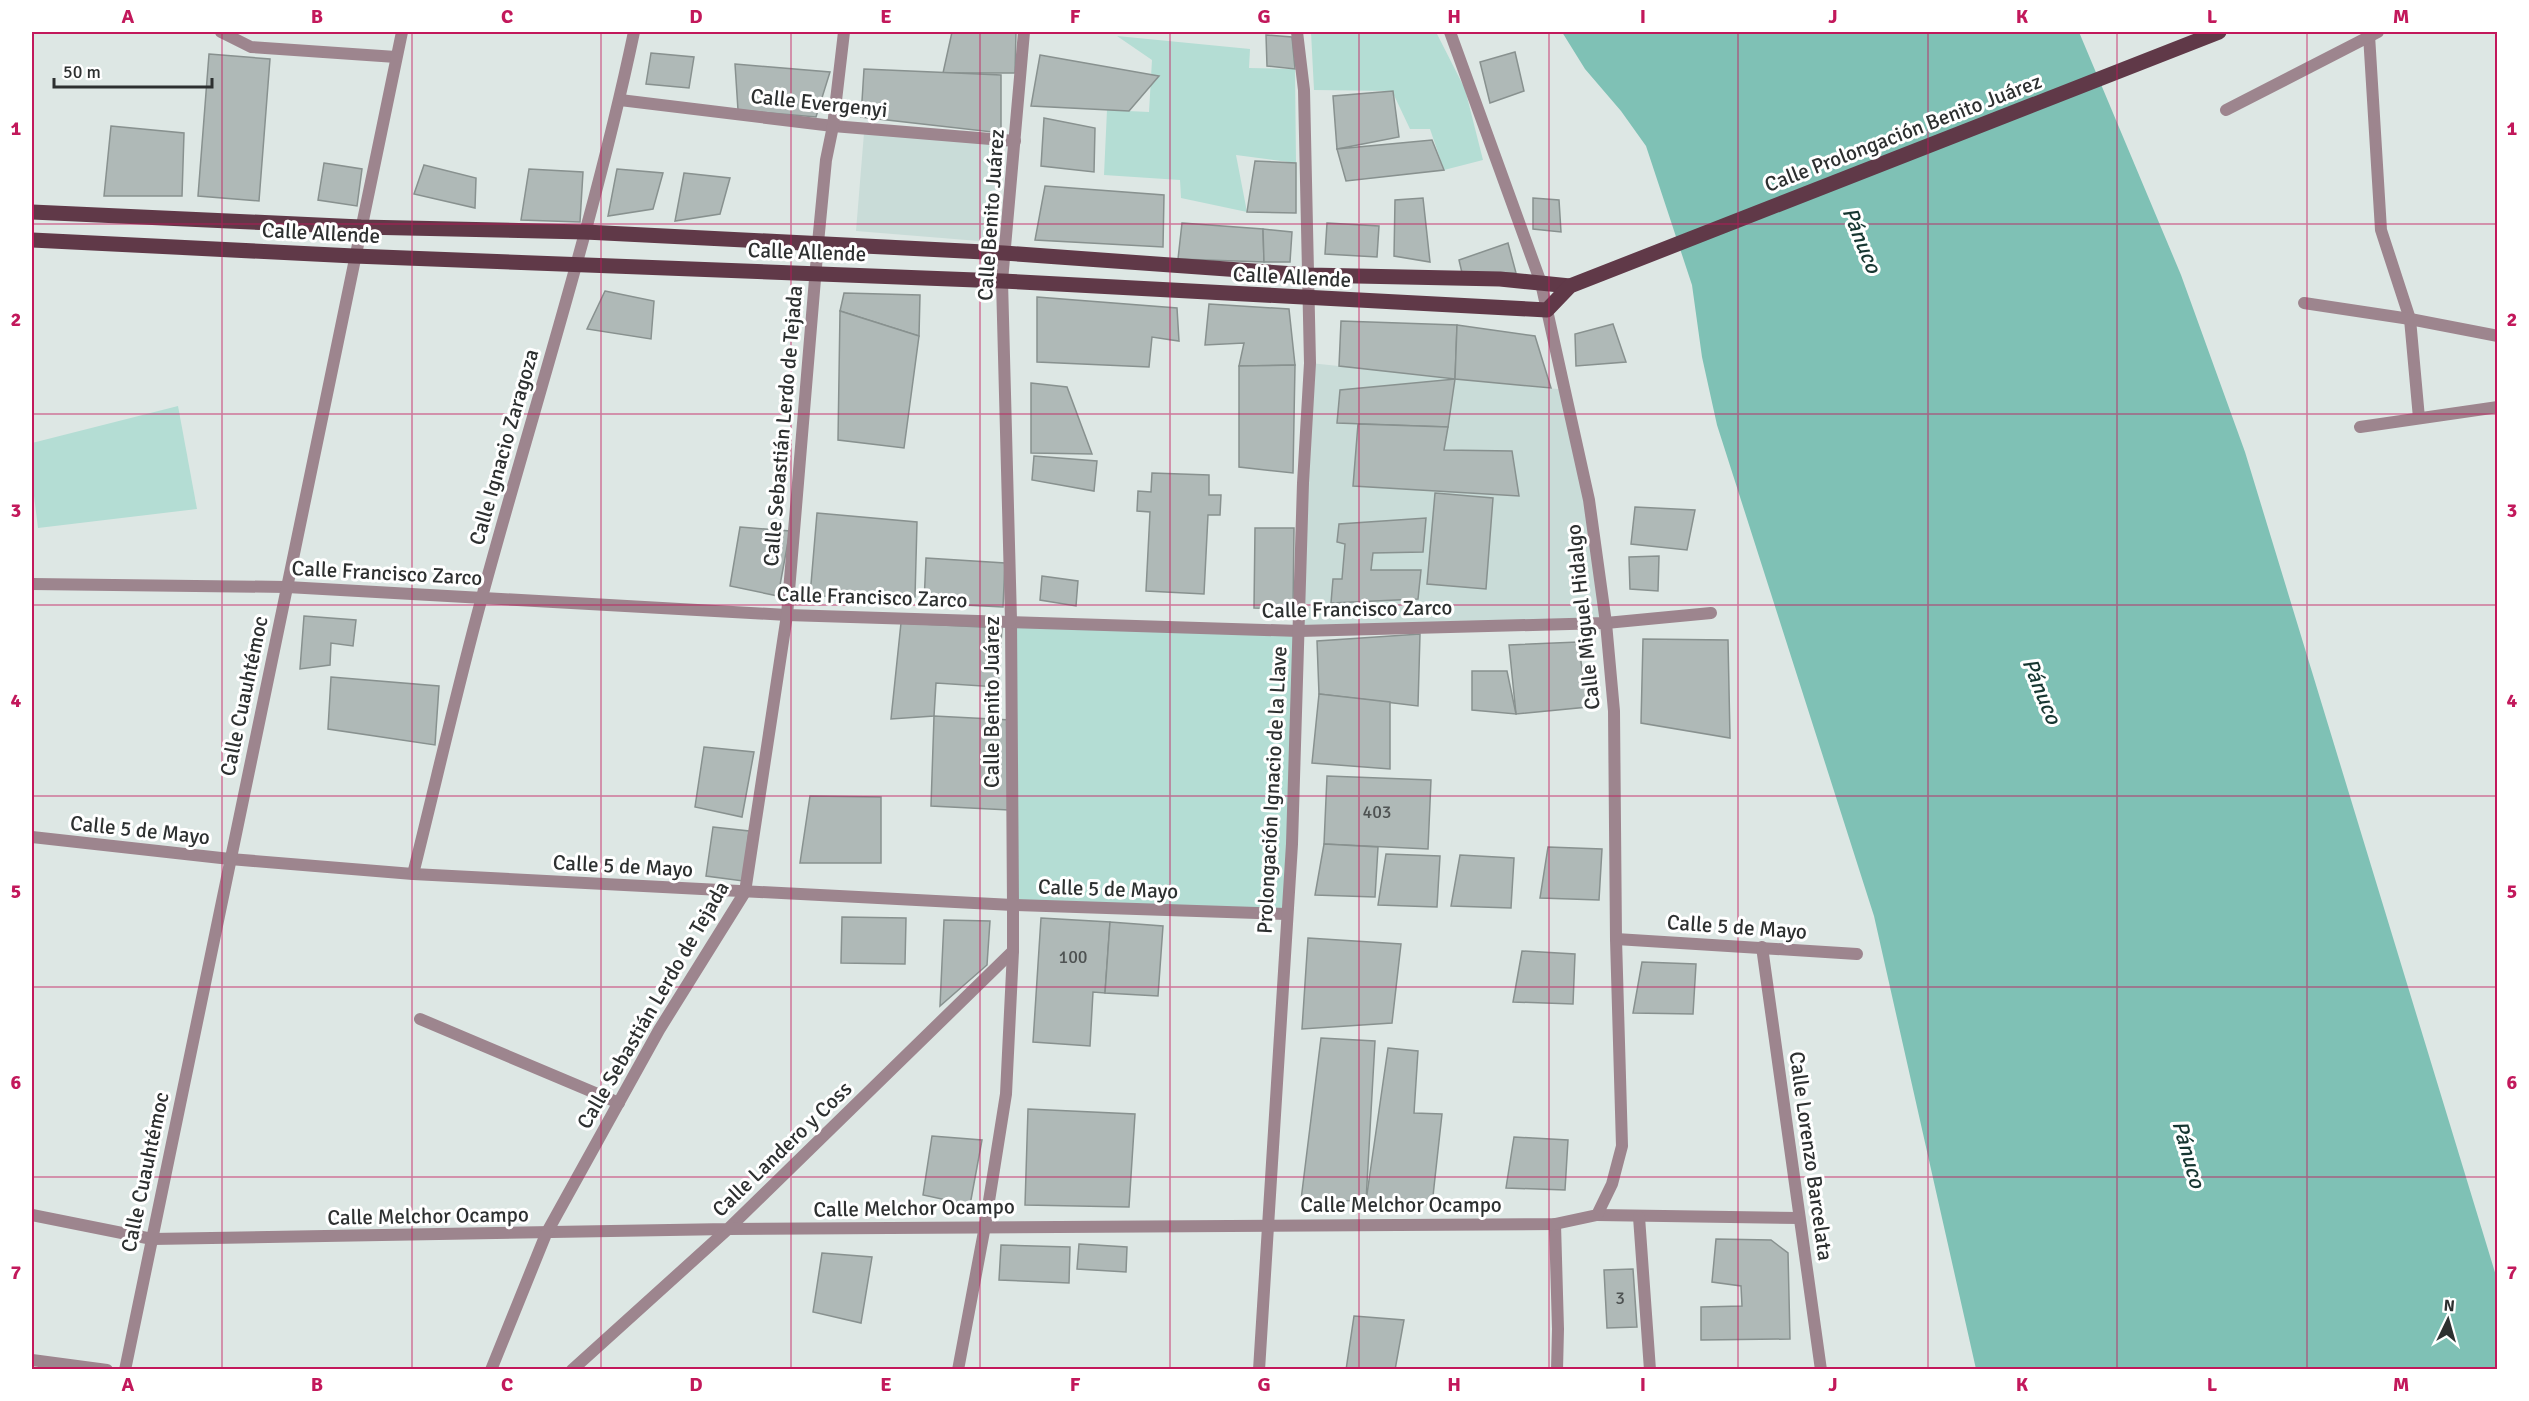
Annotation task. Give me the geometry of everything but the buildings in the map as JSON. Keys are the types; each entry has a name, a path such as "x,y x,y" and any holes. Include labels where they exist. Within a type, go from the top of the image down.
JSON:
{"main road":[{"name":"Calle Prolongación Benito Juárez","path":"1622,267 2219,32"},
{"name":"Calle Allende","path":"32,212 361,227 585,232 818,243 1309,275 1500,279 1570,286 1622,267"},
{"name":"Calle Allende","path":"32,240 354,256 1002,281 1547,310 1570,286"}],"street":[{"path":"221,32 250,47 396,57"},
{"name":"Calle Cuauhtémoc","path":"125,1370 402,32"},
{"name":"Calle Ignacio Zaragoza","path":"413,874 482,598 620,100 634,32"},
{"name":"Calle Sebastián Lerdo de Tejada","path":"491,1370 546,1234 659,1030 745,892 787,615 826,160 833,126 844,32"},
{"name":"Calle Benito Juárez","path":"958,1370 986,1226 1006,1094 1013,905 1011,620 1002,281 1024,32"},
{"name":"Prolongación Ignacio de la Llave","path":"1259,1370 1295,773 1303,483 1310,363 1304,90 1297,32"},
{"name":"Calle Miguel Hidalgo","path":"1449,32 1541,283 1589,500 1606,623 1614,711 1616,939 1622,1146 1612,1184 1597,1215"},
{"path":"2226,110 2374,33 2381,230 2410,319 2419,418"},
{"name":"Calle Evergenyi","path":"620,100 833,126 1015,141"},
{"path":"2304,303 2410,319 2498,336"},
{"path":"2360,427 2498,407"},
{"name":"Calle Francisco Zarco","path":"32,584 287,587 787,615 1011,620 1299,631 1606,623 1711,613"},
{"name":"Calle 5 de Mayo","path":"32,837 230,859 413,874 1013,905 1287,914"},
{"name":"Calle 5 de Mayo","path":"1616,939 1857,954"},
{"name":"Calle Lorenzo Barcelata","path":"1762,947 1821,1370"},
{"name":"Calle Landero y Coss","path":"572,1370 728,1229 1013,951"},
{"path":"420,1018 619,1103"},
{"name":"Calle Melchor Ocampo","path":"32,1215 152,1239 986,1226 1555,1224 1597,1215 1799,1218"},
{"path":"1639,1217 1650,1370"},
{"path":"1555,1224 1557,1370"},
{"path":"32,1360 107,1370"}],"shaded area":[{"path":"1311,32 1436,32 1465,89 1483,160 1444,170 1430,129 1410,129 1392,91 1314,90"},
{"path":"1117,36 1250,49 1249,68 1295,69 1296,163 1236,155 1247,212 1181,198 1180,180 1104,175 1107,110 1149,112 1152,60"},
{"path":"864,133 999,144 991,242 856,231"},
{"path":"1310,363 1567,390 1610,623 1299,631"},
{"path":"178,406 197,509 38,528 32,480 32,443"},
{"path":"1011,620 1299,631 1287,914 1013,905"}],"water":[{"name":"Pánuco","path":"1562,32 2079,32 2181,275 2245,452 2497,1279 2497,1369 1976,1369 1874,916 1717,425 1702,357 1692,285 1646,146 1621,111 1585,69"}]}
